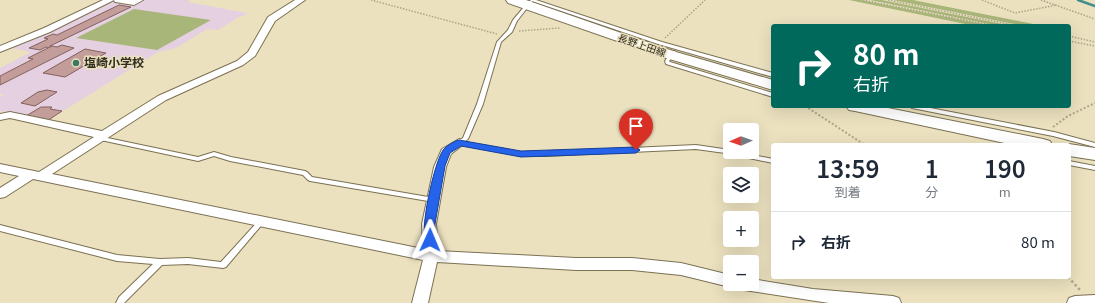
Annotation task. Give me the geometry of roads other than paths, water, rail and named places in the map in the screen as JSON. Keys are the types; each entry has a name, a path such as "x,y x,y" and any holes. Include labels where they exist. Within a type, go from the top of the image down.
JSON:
{"main road":[{"name":"長野上田線","path":"526,1 590,25 771,84"},
{"path":"864,108 935,124 1049,140"},
{"path":"1071,150 1095,154"}],"street":[{"path":"2,47 47,30 110,0"},
{"path":"118,0 134,3 139,0"},
{"path":"0,194 36,175 162,98 240,63 252,54 271,19 301,0"},
{"path":"0,117 10,115 100,137"},
{"path":"420,303 431,256 430,224 440,166 446,152 459,143"},
{"path":"0,168 431,256 576,264 632,264 681,269 723,279"},
{"path":"759,286 813,295 893,303"},
{"path":"1075,303 1095,302"}],"lane":[{"path":"459,143 465,139 480,104 499,42 510,31 526,1"},
{"path":"590,25 660,43 674,52 771,75"},
{"path":"674,52 667,61 668,63 771,94"},
{"path":"920,108 1049,140 1095,145"},
{"path":"100,137 198,158 214,154 230,159 305,173 310,179 434,200"},
{"path":"459,143 521,154 696,147 771,161"},
{"path":"1071,163 1095,168"},
{"path":"0,228 117,258 160,262 188,261 222,265 262,221"},
{"path":"120,303 122,299 160,262"}],"waterway":[{"path":"1078,0 1095,6"}],"place":[{"name":"塩崎小学校","path":"76,63"}]}
